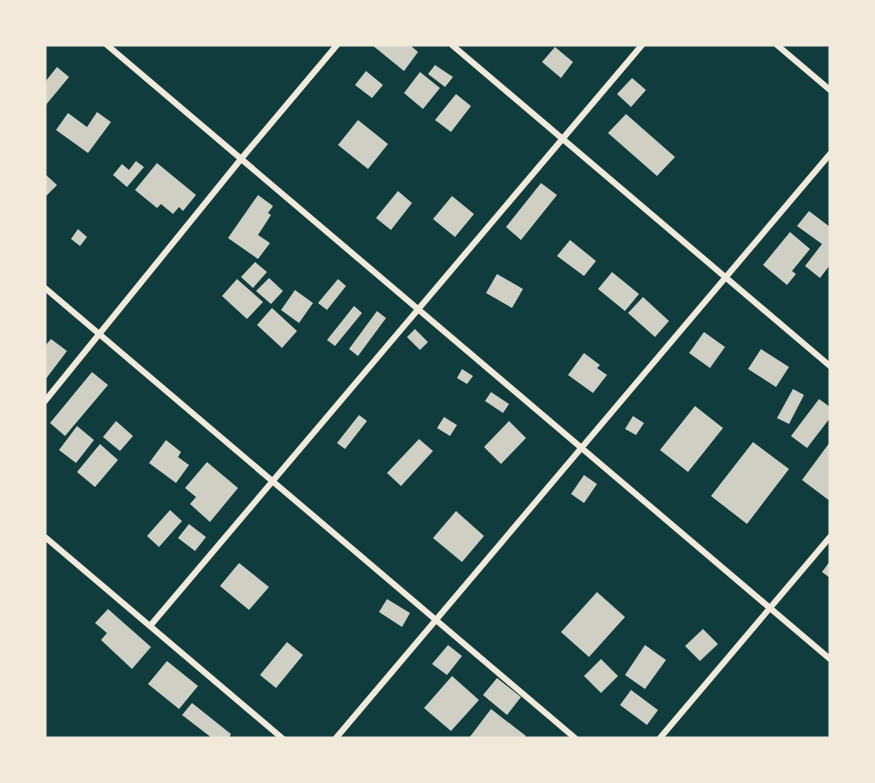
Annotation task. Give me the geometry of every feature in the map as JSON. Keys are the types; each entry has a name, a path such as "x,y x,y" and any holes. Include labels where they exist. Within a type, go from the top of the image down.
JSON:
{"street":[{"path":"107,45 830,659"},
{"path":"45,401 241,159 337,45"},
{"path":"452,45 830,366"},
{"path":"150,626 642,45"},
{"path":"777,45 830,90"},
{"path":"336,738 830,154"},
{"path":"45,288 575,738"},
{"path":"45,537 282,738"},
{"path":"660,738 830,537"}],"building":[{"path":"372,45 410,45 418,52 404,71"},
{"path":"555,47 573,62 561,78 542,62"},
{"path":"435,65 453,77 445,87 428,74"},
{"path":"57,67 69,77 45,106 45,82"},
{"path":"366,71 383,85 372,98 355,85"},
{"path":"420,72 440,88 423,109 404,93"},
{"path":"632,78 646,90 631,107 617,94"},
{"path":"456,94 471,106 451,132 435,120"},
{"path":"97,112 111,122 88,153 56,130 68,113 87,127"},
{"path":"626,114 675,157 657,176 608,133"},
{"path":"358,120 388,144 368,169 338,145"},
{"path":"136,161 144,167 127,187 113,175 122,164 129,170"},
{"path":"157,163 196,195 183,211 179,207 173,214 161,204 157,208 135,190"},
{"path":"45,174 57,185 45,197"},
{"path":"541,183 557,195 521,240 506,227"},
{"path":"398,191 412,203 391,230 376,218"},
{"path":"258,195 273,206 268,213 271,215 258,235 270,243 258,259 228,238"},
{"path":"452,196 474,214 455,237 433,219"},
{"path":"809,211 830,227 830,265 820,278 805,266 822,244 797,226"},
{"path":"78,229 87,237 80,246 71,239"},
{"path":"790,232 810,249 792,271 796,274 787,285 763,265"},
{"path":"570,240 596,261 584,276 557,256"},
{"path":"255,262 267,272 253,288 241,277"},
{"path":"612,272 639,294 625,311 598,289"},
{"path":"497,274 523,289 512,308 486,293"},
{"path":"269,278 283,291 271,304 256,291"},
{"path":"237,279 263,302 247,319 222,296"},
{"path":"338,279 346,286 327,310 318,303"},
{"path":"295,290 313,303 299,323 281,310"},
{"path":"643,297 669,321 655,337 628,313"},
{"path":"354,306 362,313 335,346 327,340"},
{"path":"272,308 297,331 282,348 257,325"},
{"path":"377,311 386,318 358,356 349,349"},
{"path":"415,329 428,342 420,350 407,337"},
{"path":"704,332 725,347 710,368 689,353"},
{"path":"51,339 67,351 45,380 45,346"},
{"path":"761,349 789,367 776,387 748,369"},
{"path":"584,353 600,365 597,368 607,375 593,393 568,375"},
{"path":"462,369 473,376 467,384 457,378"},
{"path":"92,372 108,385 65,436 50,423"},
{"path":"793,389 804,395 789,424 777,418"},
{"path":"491,392 509,404 503,413 485,401"},
{"path":"819,399 830,407 830,418 807,448 791,436"},
{"path":"695,406 723,428 688,472 660,450"},
{"path":"359,415 367,421 345,449 337,443"},
{"path":"633,416 644,423 636,435 625,429"},
{"path":"444,417 457,425 450,436 437,428"},
{"path":"116,421 133,436 120,451 103,437"},
{"path":"509,421 526,438 501,464 484,447"},
{"path":"77,426 94,440 76,463 59,450"},
{"path":"419,439 433,451 401,486 387,473"},
{"path":"166,440 181,452 178,457 189,465 176,483 149,463"},
{"path":"753,442 789,469 747,524 711,496"},
{"path":"830,442 830,501 802,480"},
{"path":"100,444 118,460 95,487 77,472"},
{"path":"207,462 238,488 210,522 190,504 196,497 185,488"},
{"path":"584,475 597,484 584,503 571,494"},
{"path":"170,510 182,521 159,547 147,536"},
{"path":"456,511 484,536 462,562 433,538"},
{"path":"189,524 206,537 195,551 178,538"},
{"path":"830,561 830,578 822,572"},
{"path":"239,563 269,587 249,610 220,586"},
{"path":"597,592 625,617 589,657 561,632"},
{"path":"387,599 410,613 402,627 379,612"},
{"path":"108,609 151,647 132,669 101,640 107,633 95,623"},
{"path":"703,629 718,644 700,661 685,646"},
{"path":"287,642 303,655 276,688 260,675"},
{"path":"448,645 462,656 447,675 432,664"},
{"path":"645,645 666,660 645,689 625,675"},
{"path":"601,659 618,676 601,693 584,676"},
{"path":"167,661 198,686 179,709 148,684"},
{"path":"452,676 479,700 451,731 424,708"},
{"path":"497,678 521,697 507,715 483,695"},
{"path":"631,690 658,710 647,725 620,705"},
{"path":"192,703 231,734 229,738 212,738 182,715"},
{"path":"491,709 526,736 524,738 469,738"}]}
